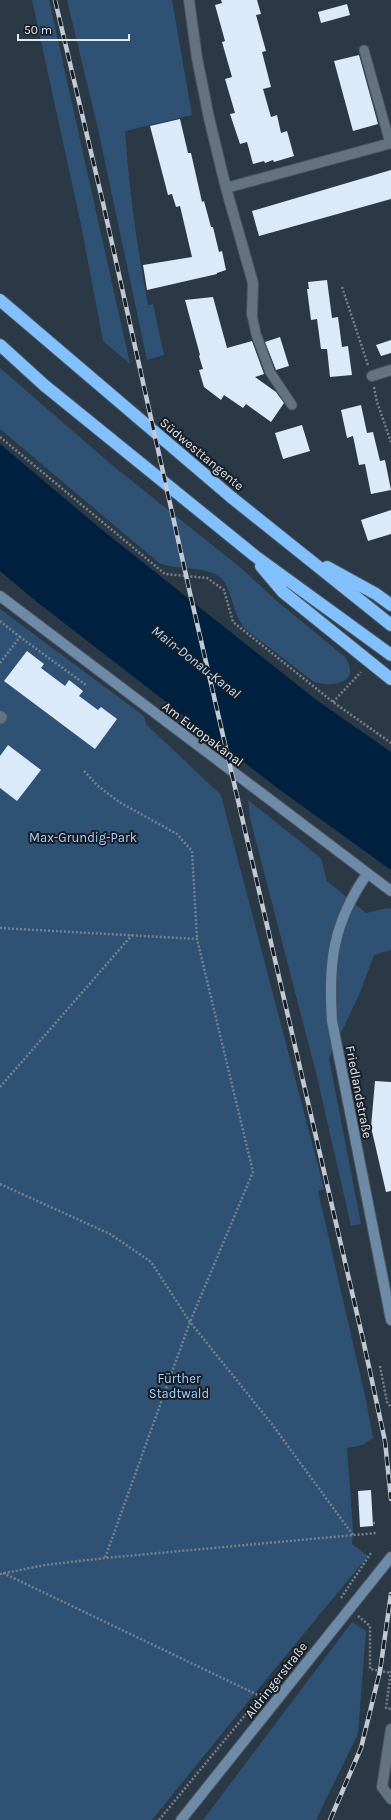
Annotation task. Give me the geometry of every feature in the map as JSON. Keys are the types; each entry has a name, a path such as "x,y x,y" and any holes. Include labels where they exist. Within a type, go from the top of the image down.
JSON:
{"highway":[{"name":"Südwesttangente","path":"0,300 291,546 391,625"},
{"path":"0,345 44,385 255,556 391,655"},
{"path":"291,546 376,594 391,605"},
{"path":"255,556 268,576 284,592 391,679"}],"main road":[{"name":"Am Europakanal","path":"0,596 391,891"},
{"name":"Friedlandstraße","path":"367,874 354,893 344,913 332,954 329,987 332,1021 391,1320"},
{"name":"Aldringerstraße","path":"181,1820 391,1557"}],"street":[{"path":"189,0 197,58 226,188 253,283 252,315"},
{"path":"226,188 390,143"},
{"path":"372,376 391,370"},
{"path":"0,716 2,717 0,719"},
{"path":"391,1729 382,1787 391,1799"}],"lane":[{"path":"364,50 390,143"},
{"path":"252,315 256,334 270,372 292,405"}],"path":[{"path":"342,288 372,376 377,402 391,442"},
{"path":"0,437 165,574 207,578 224,590 233,622 333,702 391,743"},
{"path":"0,621 86,685"},
{"path":"0,663 20,636"},
{"path":"333,702 370,663"},
{"path":"84,771 98,786 119,802 177,834 192,851 197,939 253,1172 190,1322 105,1558"},
{"path":"0,928 132,934 197,939"},
{"path":"0,1087 132,934"},
{"path":"0,1184 110,1234 151,1262 190,1322 271,1423 353,1535"},
{"path":"380,1366 387,1402 391,1408"},
{"path":"1,1573 45,1565 105,1558 376,1533"},
{"path":"339,1600 372,1553"},
{"path":"0,1579 1,1573"},
{"path":"1,1573 261,1696"},
{"path":"356,1614 370,1626 370,1669 391,1672 386,1708 391,1709"},
{"path":"159,1820 306,1642"}],"green space":[{"path":"32,0 49,0 130,364 103,341 81,225"},
{"path":"67,0 172,0 192,115 125,131 131,197 144,283 148,305 153,304 164,355 147,360 98,129"},
{"path":"0,368 112,465 241,568 278,602 345,657 349,665 350,672 348,677 337,683 322,684 314,682 244,628 237,616 229,590 223,580 211,572 174,567 159,563 0,429"},
{"name":"Fürther Stadtwald","path":"0,609 144,716 146,724 221,795 324,1189 318,1191 366,1400 373,1438 363,1445 347,1448 353,1530 352,1544 368,1556 152,1820 0,1820"},
{"path":"248,800 321,858 327,881 366,913 387,908 391,909 391,950 374,955 359,995 329,1058 361,1224 351,1226 317,1077 250,818"},
{"path":"352,1622 366,1631 358,1734 316,1820 203,1820"}],"water":[{"name":"Main-Donau-Kanal","path":"0,444 101,529 315,699 391,752 391,870 276,787 37,602 0,571"}],"building":[{"path":"221,0 257,0 261,14 256,15 266,51 262,52 271,87 263,89 271,117 277,115 281,133 287,131 294,156 274,162 273,160 265,163 264,161 253,164 247,142 240,144 230,114 235,113 225,79 232,77 222,42 225,41 215,5 222,3"},
{"path":"347,4 350,15 321,23 318,12"},
{"path":"359,55 378,124 353,131 334,61"},
{"path":"180,119 188,153 191,153 202,202 204,201 211,227 213,227 219,252 222,251 226,270 217,274 147,290 143,265 192,257 180,206 176,207 172,194 168,195 150,126"},
{"path":"391,170 391,199 259,236 252,211"},
{"path":"327,280 332,318 338,317 342,347 348,346 352,375 330,377 327,349 321,349 317,319 311,320 307,289 309,289 308,282"},
{"path":"213,297 227,348 252,341 264,374 255,377 276,392 284,403 271,422 246,404 243,408 224,395 221,400 204,387 199,370 203,369 200,355 185,300"},
{"path":"280,337 289,366 276,370 265,342"},
{"path":"391,340 391,353 381,356 376,345"},
{"path":"361,405 367,433 373,432 380,461 385,460 391,490 371,494 365,464 359,465 353,436 347,438 341,410"},
{"path":"302,425 310,451 283,459 275,433"},
{"path":"391,510 391,534 368,541 361,520"},
{"path":"27,651 44,664 41,668 65,686 69,680 83,691 79,696 98,710 101,707 117,719 95,749 4,681"},
{"path":"8,745 41,770 17,801 0,788 0,756"},
{"path":"375,1081 391,1082 391,1191 386,1192 371,1127"},
{"path":"371,1490 373,1526 360,1527 358,1491"}],"railway":[{"path":"55,0 103,203 190,593 364,1344 385,1441 391,1499"},
{"path":"330,1820 361,1748 380,1671 391,1594"}],"park label":[{"name":"Max-Grundig-Park","path":"83,837"}]}
